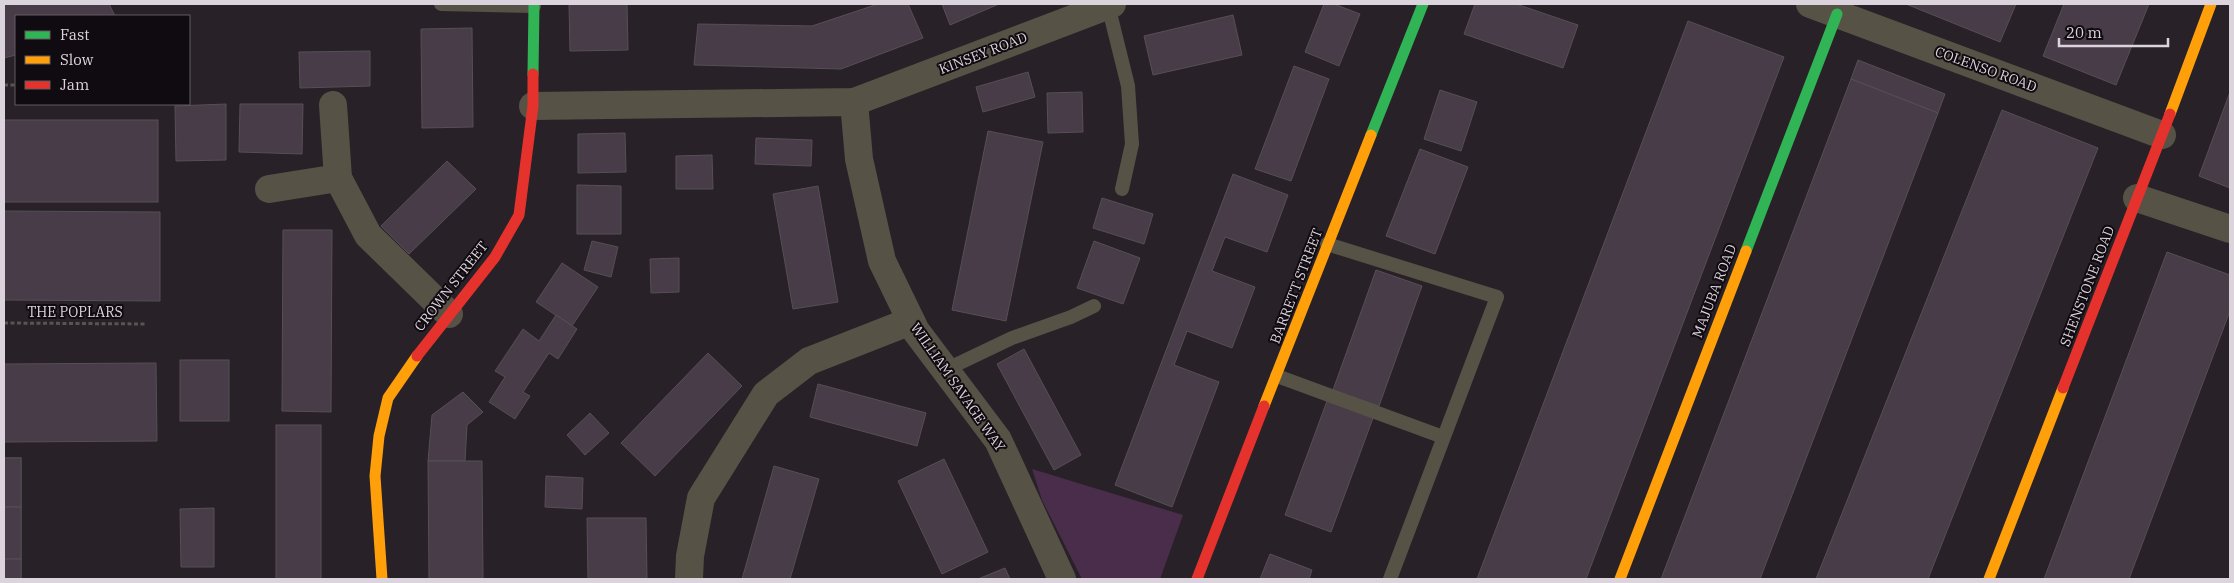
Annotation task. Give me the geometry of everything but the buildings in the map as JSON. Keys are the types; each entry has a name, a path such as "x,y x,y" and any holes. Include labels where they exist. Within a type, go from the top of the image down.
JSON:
{"street":[{"name":"KINSEY ROAD","path":"854,102 1110,4"},
{"name":"BARRETT STREET","path":"1198,579 1327,244 1423,4"},
{"name":"COLENSO ROAD","path":"1810,4 2162,135"},
{"name":"SHENSTONE ROAD","path":"1989,579 2211,4"},
{"name":"CROWN STREET","path":"382,579 375,476 379,436 388,398 449,314 495,256 519,215 533,106 534,5"},
{"name":"MAJUBA ROAD","path":"1620,579 1837,14"},
{"path":"533,106 854,102"},
{"name":"WILLIAM SAVAGE WAY","path":"854,102 859,159 882,261 911,321 998,440 1062,579"},
{"path":"333,105 338,178 368,235 449,314"},
{"path":"269,189 338,178"},
{"path":"2137,198 2230,229"},
{"path":"689,579 690,556 701,498 766,394 809,361 911,321"}],"lane":[{"path":"440,4 534,5"},
{"path":"1110,4 1128,95 1132,144 1122,189"},
{"path":"1327,244 1497,297 1390,579"},
{"path":"945,370 1012,338 1071,317 1094,306"},
{"path":"1277,376 1443,437"}],"path":[{"name":"THE POPLARS","path":"4,323 146,324"}],"shaded area":[{"path":"1032,469 1183,515 1160,579 1082,579 1042,500"}],"traffic: fast":[{"path":"533,74 534,4"},
{"path":"1371,135 1423,4"},
{"path":"1746,251 1837,14"}],"traffic: slow":[{"path":"2170,114 2211,4"},
{"path":"1264,406 1371,135"},
{"path":"1620,579 1746,251"},
{"path":"382,579 375,476 379,436 388,398 417,356"},
{"path":"1989,579 2063,388"}],"traffic: jam":[{"path":"417,356 495,257 519,215 533,106 533,74"},
{"path":"2063,388 2170,114"},
{"path":"1197,579 1264,406"}]}
